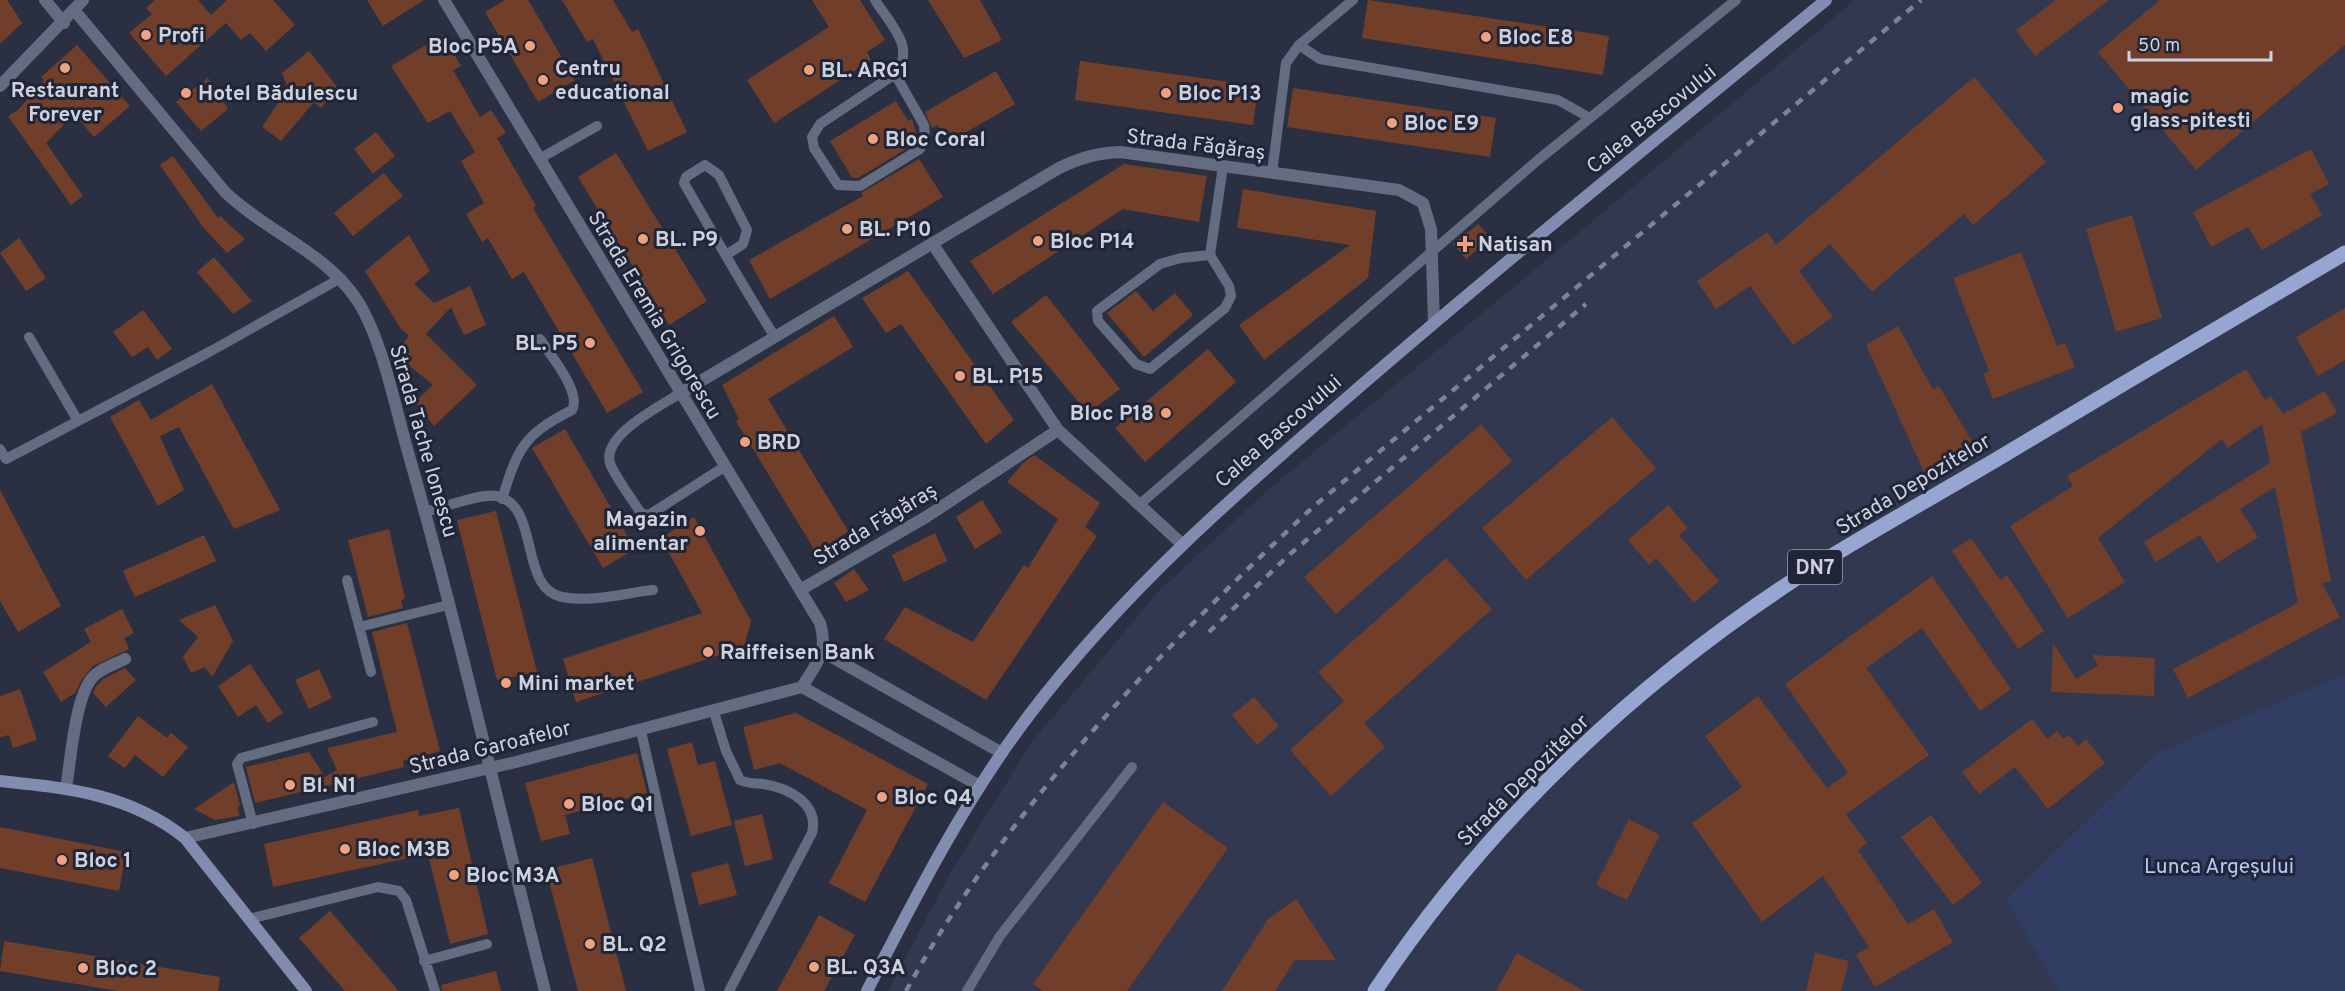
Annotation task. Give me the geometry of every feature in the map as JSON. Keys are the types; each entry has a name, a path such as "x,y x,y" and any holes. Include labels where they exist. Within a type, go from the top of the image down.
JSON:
{"main road":[{"name":"Strada Depozitelor","path":"1375,991 1426,918 1506,822 1624,709 1711,639 1818,565 2345,253"}],"street":[{"path":"45,0 64,22"},
{"path":"0,86 83,0"},
{"name":"Strada Eremia Grigorescu","path":"444,0 679,393 820,623 823,652"},
{"name":"Calea Bascovului","path":"867,991 920,889 980,786 1050,689 1110,617 1217,510 1434,323 1826,0"},
{"name":"Strada Tache Ionescu","path":"75,10 225,192 245,212 319,258 341,278 359,303 375,338 425,512 545,991"},
{"name":"Strada Făgăraș","path":"679,393 932,243 1085,156 1120,152 1399,190 1423,203 1431,229 1434,323"},
{"path":"932,243 1058,430 1182,544"},
{"name":"Strada Făgăraș","path":"800,590 926,517 1058,430"},
{"path":"980,786 802,687 823,652 1002,753"},
{"path":"66,788 79,710 87,684 96,674 125,659"},
{"name":"Strada Garoafelor","path":"185,838 253,824 641,731 802,687"},
{"path":"0,781 66,788 127,803 168,825 185,838 306,991"}],"lane":[{"path":"875,0 906,52 903,64 896,74 820,124 812,136 814,148 837,185 860,186 920,149 925,138 924,125 896,74"},
{"path":"1272,173 1286,63 1299,45 1353,0"},
{"path":"1139,505 1590,118 1736,0"},
{"path":"1299,45 1320,59 1557,100 1590,118"},
{"path":"539,159 597,126"},
{"path":"726,255 743,244 747,230 718,175 705,165 686,177 684,183 726,255 775,337"},
{"path":"1210,255 1180,258 1160,264 1098,311 1098,321 1136,364 1150,369 1225,308 1231,296 1229,286 1210,255 1223,166"},
{"path":"0,449 6,459 211,351 341,278"},
{"path":"29,337 78,421"},
{"path":"502,499 517,453 529,437 572,410 575,404 573,391 540,339"},
{"path":"679,393 618,435 609,451 610,464 641,513 649,515 724,467"},
{"path":"425,512 485,497 502,499 518,512 527,533 538,578 548,591 560,597 579,599 653,590"},
{"path":"347,580 371,672"},
{"path":"359,627 448,605"},
{"path":"714,712 726,751 740,780 783,789 807,805 813,813 814,822 812,833 729,991"},
{"path":"253,824 237,764 241,758 373,722"},
{"path":"641,731 700,991"},
{"path":"967,991 999,936 1132,767"},
{"path":"249,919 378,887 388,887 399,891 406,900 435,991"},
{"path":"424,961 487,944"}],"shaded area":[{"path":"1855,0 2345,0 2345,674 2310,689 2006,900 2058,991 888,991 952,870 1031,743 1158,592 1268,490 1538,267"}],"green space":[{"name":"Lunca Argeșului","path":"2345,674 2345,991 2058,991 2006,900 2155,754"}],"building":[{"path":"0,0 7,0 22,23 0,44"},
{"path":"155,0 198,0 211,15 227,0 273,0 295,25 266,51 250,33 241,40 226,23 166,76 129,33 152,14 146,8"},
{"path":"367,0 424,0 383,26"},
{"name":"Bloc P5A","path":"505,0 528,0 575,80 538,102 485,12"},
{"path":"562,0 613,0 632,32 638,29 687,132 648,151 593,39 587,42"},
{"name":"BL. ARG1","path":"812,0 860,0 885,40 867,52 871,60 774,123 747,80 829,27"},
{"path":"928,0 980,0 1002,40 964,58"},
{"name":"Bloc E8","path":"1368,0 1609,36 1603,75 1362,38"},
{"path":"2056,0 2109,0 2035,56 2016,30"},
{"path":"2160,0 2345,0 2345,45 2196,170 2098,52"},
{"path":"443,35 461,66 453,70 480,117 491,110 506,133 497,138 536,206 533,208 643,392 607,413 524,272 512,279 488,238 482,242 466,214 484,203 461,161 475,152 450,111 428,123 391,66"},
{"path":"77,45 130,106 94,137 74,114 46,143 83,196 71,205 8,116 18,110 44,80 41,77"},
{"path":"309,51 338,88 321,108 314,102 281,141 262,127 288,88 282,73"},
{"name":"Bloc P13","path":"1080,61 1258,86 1253,125 1075,100"},
{"path":"996,71 1015,104 948,143 937,125 932,128 925,112"},
{"path":"1974,77 2046,162 1973,225 1964,214 1872,292 1830,244 1799,271 1833,317 1793,345 1750,286 1716,309 1697,281 1767,232 1776,245"},
{"path":"208,78 228,109 201,131 176,102"},
{"name":"Bloc E9","path":"1293,88 1496,118 1490,157 1287,127"},
{"name":"Bloc Coral","path":"896,101 908,121 912,119 917,136 908,142 911,146 858,178 852,178 830,141"},
{"path":"376,132 395,156 373,174 354,149"},
{"path":"2311,149 2329,184 2310,194 2322,215 2262,250 2248,227 2211,247 2193,212"},
{"name":"BL. P9","path":"616,153 707,301 669,325 578,177"},
{"path":"173,156 218,218 220,216 245,239 227,253 203,227 160,165"},
{"name":"BL. P10","path":"919,159 943,197 770,299 749,260 863,196 861,193"},
{"name":"Bloc P14","path":"1124,164 1207,176 1199,222 1123,209 993,294 970,261"},
{"path":"384,173 403,196 353,236 334,213"},
{"path":"1243,189 1376,211 1368,278 1264,360 1239,325 1350,245 1237,228"},
{"path":"2132,215 2162,318 2116,332 2086,229"},
{"path":"1478,224 1491,238 1466,259 1453,244"},
{"path":"409,235 430,271 414,284 434,303 470,286 486,325 464,335 451,307 426,334 477,385 434,426 415,402 433,385 395,354 409,336 401,329 365,271"},
{"path":"19,238 46,278 26,291 0,253"},
{"path":"2021,252 2057,346 2065,343 2075,367 1993,399 1983,374 1989,371 1953,278"},
{"path":"214,257 252,301 233,314 197,272"},
{"name":"BL. P15","path":"908,271 1014,420 986,444 901,324 886,333 862,298"},
{"path":"1136,291 1153,311 1175,293 1193,315 1144,357 1107,313"},
{"path":"1046,295 1120,389 1088,413 1011,322"},
{"path":"2345,308 2345,360 2318,376 2296,337"},
{"path":"143,310 172,349 157,360 148,347 132,357 113,332"},
{"path":"834,316 853,347 768,399 848,531 817,554 736,421 739,419 722,385"},
{"path":"1898,326 1933,390 1939,386 1973,443 1924,472 1866,345"},
{"name":"Bloc P18","path":"1208,349 1236,382 1145,462 1115,428"},
{"path":"2246,369 2265,400 2271,396 2283,414 2325,391 2337,413 2301,432 2331,581 2322,583 2340,617 2188,698 2173,669 2298,603 2275,487 2240,509 2258,537 2217,563 2200,535 2156,562 2144,542 2270,463 2262,424 2228,448 2222,439 2098,538 2125,582 2068,618 2010,526 2073,486 2067,476"},
{"path":"212,384 280,510 234,529 179,427 160,436 184,490 158,506 110,417 139,400 151,420"},
{"path":"1612,417 1656,468 1526,580 1482,528"},
{"path":"1481,424 1512,461 1336,614 1304,577"},
{"path":"565,429 635,549 603,568 532,448"},
{"path":"1034,455 1100,503 1085,527 1097,536 986,700 884,639 905,607 973,642 1024,565 1028,568 1058,519 1007,482 1023,463"},
{"path":"0,490 61,606 18,632 0,601"},
{"path":"982,500 1002,532 975,549 956,517"},
{"path":"1668,505 1688,528 1679,535 1719,581 1694,603 1656,558 1649,565 1628,540"},
{"path":"496,511 537,672 497,680 457,520"},
{"path":"694,517 751,621 744,647 576,702 563,659 702,613 661,538"},
{"path":"389,529 405,599 401,600 403,608 368,617 348,540"},
{"path":"935,533 947,561 904,582 892,555"},
{"path":"204,535 216,561 135,597 123,571"},
{"path":"1971,538 2000,580 2007,575 2044,631 2018,649 1952,551"},
{"path":"1446,558 1492,609 1364,723 1385,747 1331,796 1290,750 1344,701 1318,672"},
{"path":"854,569 869,590 846,602 834,583"},
{"path":"1932,576 2011,689 1980,711 1922,628 1866,668 1929,755 1846,814 1867,843 1858,850 1908,924 1934,909 1953,942 1875,987 1856,955 1869,947 1823,876 1762,922 1692,823 1742,787 1705,736 1758,696 1827,788 1848,773 1785,684"},
{"path":"215,605 233,641 212,677 205,667 191,673 183,657 198,637 179,620"},
{"path":"122,609 134,633 124,638 129,649 93,666 82,679 75,693 61,702 43,672 91,642 84,629"},
{"path":"407,623 440,751 403,761 404,767 255,803 246,767 309,752 325,777 337,770 327,748 397,732 372,632"},
{"path":"2053,643 2076,679 2098,665 2092,655 2155,658 2154,696 2051,692"},
{"path":"250,664 283,713 268,723 256,705 238,717 218,686"},
{"path":"125,668 136,680 106,707 93,693 95,688 103,679"},
{"path":"319,669 332,698 309,709 295,680"},
{"path":"20,689 37,740 13,748 9,735 0,737 0,696"},
{"path":"1254,697 1279,726 1257,745 1232,715"},
{"name":"Bloc Q4","path":"796,713 928,784 865,902 829,883 867,810 780,763 754,770 743,727"},
{"path":"138,716 167,738 171,733 188,747 163,777 135,755 125,768 108,756"},
{"path":"2032,719 2047,739 2057,731 2063,739 2069,735 2078,746 2086,739 2105,763 2048,809 2015,767 1979,794 1962,772"},
{"path":"692,742 698,765 715,761 732,825 691,836 667,749"},
{"name":"Bloc Q1","path":"637,753 647,793 565,815 570,834 541,841 525,783"},
{"path":"234,782 240,806 238,807 239,816 215,820 194,809"},
{"path":"1163,802 1228,848 1127,991 1043,991 1033,984"},
{"path":"459,808 488,934 450,944 428,854 273,887 264,844 418,810 419,816"},
{"path":"762,814 773,859 745,866 734,821"},
{"path":"1931,815 1982,883 1953,905 1901,837"},
{"path":"1629,819 1660,835 1627,900 1596,885"},
{"name":"Bloc 1","path":"0,827 126,852 119,891 0,868"},
{"name":"BL. Q2","path":"592,858 626,991 578,991 546,870"},
{"path":"728,863 737,895 699,905 691,873"},
{"path":"1296,899 1336,960 1295,960 1275,991 1222,991 1268,919"},
{"path":"330,911 399,991 345,991 299,938"},
{"name":"BL. Q3A","path":"819,915 855,935 824,991 777,991"},
{"name":"Bloc 2","path":"4,941 220,977 218,991 118,991 0,971"},
{"path":"1517,953 1584,991 1496,991"},
{"path":"1815,953 1849,961 1841,991 1806,991"},
{"path":"496,971 501,991 442,991 441,985"}],"railway":[{"path":"906,991 946,924 991,858 1039,795 1144,674 1256,561 1313,507 1921,0"},
{"path":"1209,632 1290,554 1586,304"}],"place":[{"name":"Profi","path":"146,35"},
{"name":"Bloc E8","path":"1486,37"},
{"name":"Bloc P5A","path":"530,46"},
{"name":"Restaurant Forever","path":"65,68"},
{"name":"BL. ARG1","path":"809,70"},
{"name":"Centru educational","path":"543,80"},
{"name":"Hotel Bădulescu","path":"186,93"},
{"name":"Bloc P13","path":"1166,93"},
{"name":"magic glass-pitesti","path":"2118,108"},
{"name":"Bloc E9","path":"1392,123"},
{"name":"Bloc Coral","path":"873,139"},
{"name":"BL. P10","path":"847,229"},
{"name":"BL. P9","path":"643,239"},
{"name":"Bloc P14","path":"1038,241"},
{"name":"Natisan","path":"1465,244"},
{"name":"BL. P5","path":"590,343"},
{"name":"BL. P15","path":"960,376"},
{"name":"Bloc P18","path":"1166,413"},
{"name":"BRD","path":"745,442"},
{"name":"Magazin alimentar","path":"700,531"},
{"name":"Raiffeisen Bank","path":"708,652"},
{"name":"Mini market","path":"506,683"},
{"name":"Bl. N1","path":"290,785"},
{"name":"Bloc Q4","path":"882,797"},
{"name":"Bloc Q1","path":"569,804"},
{"name":"Bloc M3B","path":"345,849"},
{"name":"Bloc 1","path":"62,860"},
{"name":"Bloc M3A","path":"454,875"},
{"name":"BL. Q2","path":"590,944"},
{"name":"BL. Q3A","path":"814,967"},
{"name":"Bloc 2","path":"83,968"}]}
